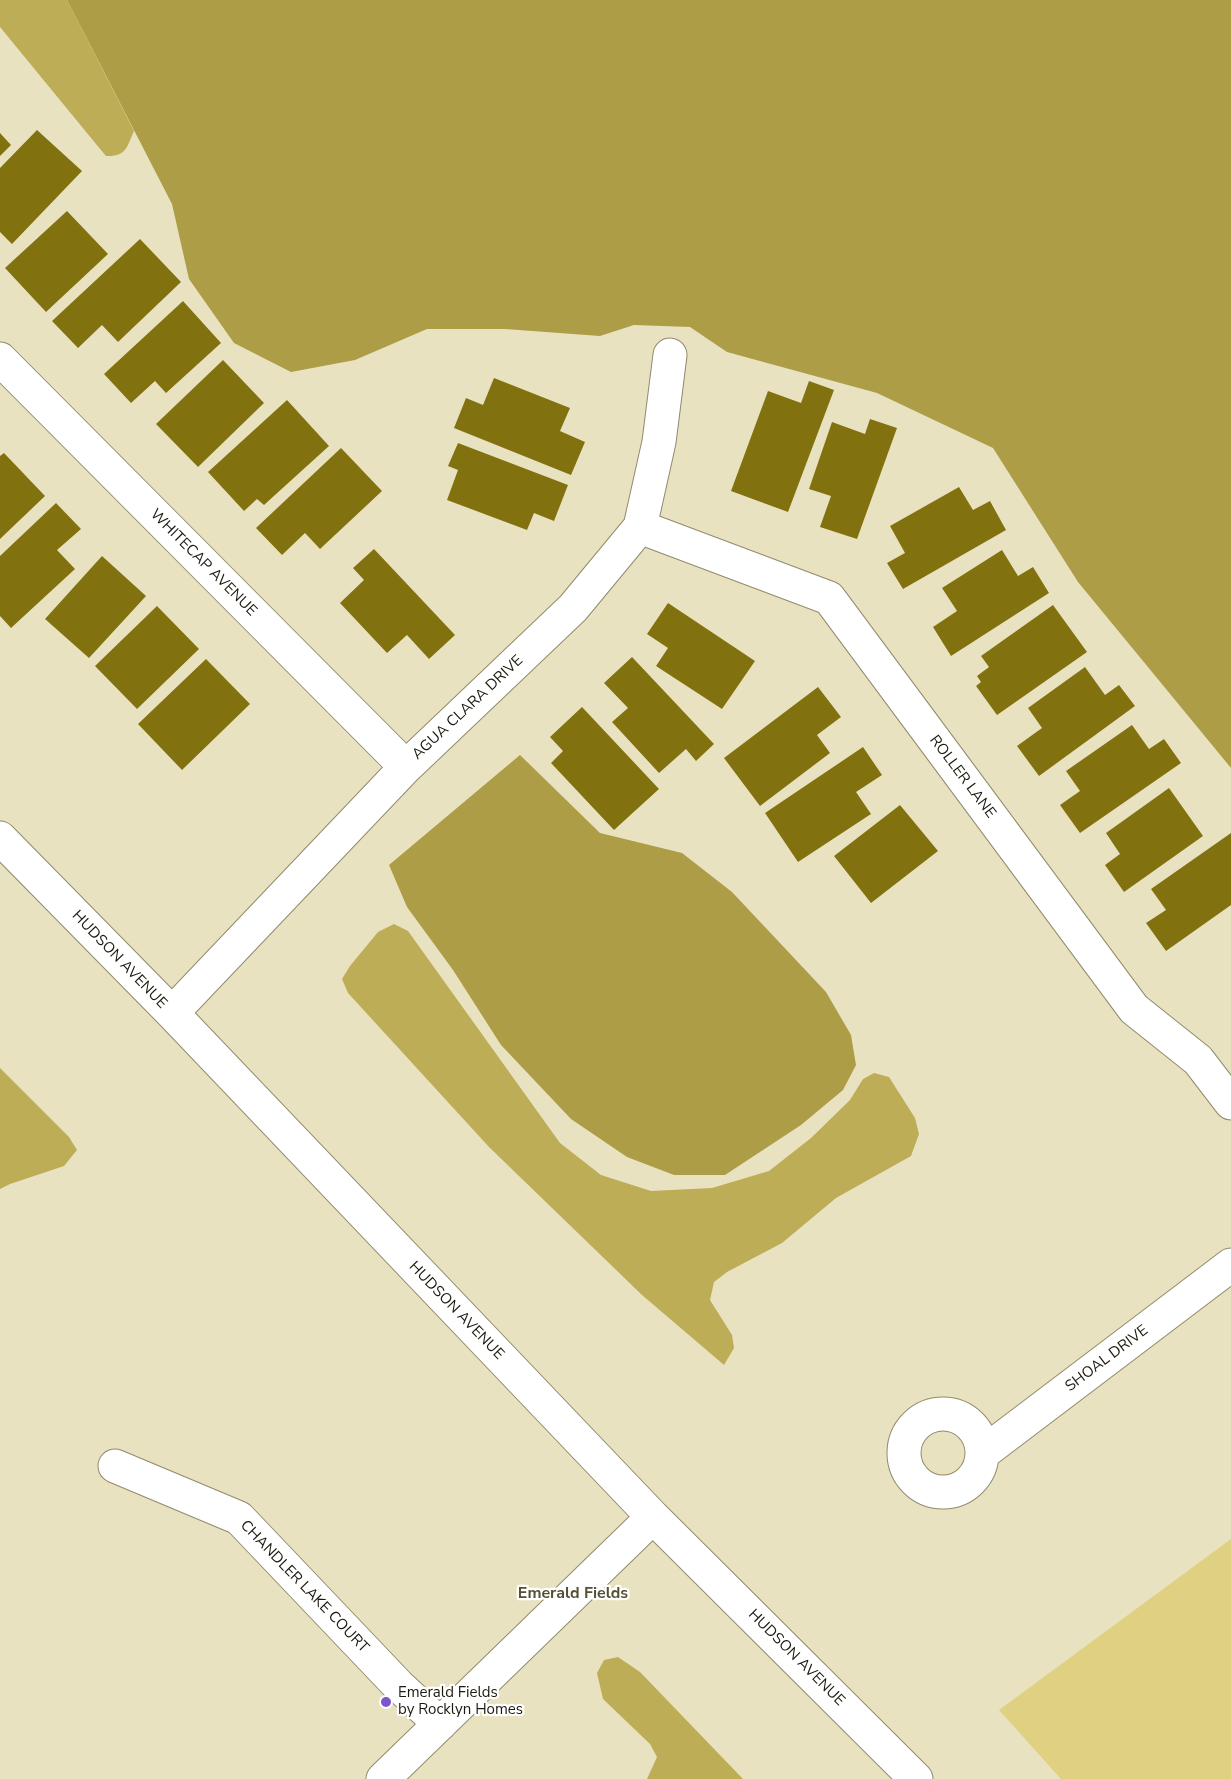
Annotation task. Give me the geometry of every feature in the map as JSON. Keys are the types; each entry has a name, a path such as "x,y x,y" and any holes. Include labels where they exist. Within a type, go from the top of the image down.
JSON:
{"street":[{"name":"AGUA CLARA DRIVE","path":"172,1013 406,767 573,608 640,527 659,442 670,355"},
{"name":"WHITECAP AVENUE","path":"0,359 406,767"},
{"name":"ROLLER LANE","path":"640,527 829,598 1134,1009 1198,1060 1231,1103"},
{"name":"HUDSON AVENUE","path":"0,838 172,1013 653,1517 916,1779"},
{"name":"SHOAL DRIVE","path":"982,1453 1231,1264"},
{"name":"CHANDLER LAKE COURT","path":"115,1466 239,1518 398,1685 440,1724"},
{"path":"383,1779 653,1517"}],"shaded area":[{"path":"0,0 67,0 134,131 122,153 106,156 0,27"},
{"path":"67,0 1231,0 1231,768 1078,582 993,448 877,393 727,352 690,327 634,325 600,336 505,329 427,329 355,360 291,372 234,343 189,279 172,204"},
{"path":"520,755 600,833 682,853 732,892 826,992 851,1035 856,1065 843,1090 801,1125 725,1175 674,1175 627,1157 571,1119 501,1045 453,970 407,907 389,865"},
{"path":"394,924 408,931 560,1143 601,1175 651,1191 712,1188 769,1171 811,1138 850,1100 863,1079 874,1073 889,1077 915,1118 919,1134 911,1156 836,1198 782,1243 727,1272 714,1282 710,1300 732,1335 734,1348 724,1365 642,1295 489,1147 348,993 342,979 350,966 378,932"},
{"path":"0,1068 69,1137 77,1150 64,1166 0,1189"},
{"path":"1231,1539 1231,1779 1061,1779 999,1710"},
{"path":"618,1657 640,1672 743,1779 647,1779 657,1757 650,1744 603,1699 597,1673 604,1660"}],"building":[{"path":"37,130 82,171 12,244 0,232 0,168"},
{"path":"0,133 11,145 0,156"},
{"path":"67,211 108,254 46,312 5,268"},
{"path":"140,239 181,282 118,342 102,325 78,348 52,321"},
{"path":"183,301 221,343 166,393 155,381 131,403 104,374"},
{"path":"223,360 264,403 198,467 156,424"},
{"path":"494,378 570,408 560,431 585,442 571,475 454,428 466,398 483,405"},
{"path":"809,381 834,390 788,512 731,491 768,391 801,403"},
{"path":"287,400 329,446 264,505 257,499 244,511 208,472"},
{"path":"870,419 897,428 857,539 820,527 831,496 809,489 832,422 865,434"},
{"path":"458,443 568,485 554,521 534,513 527,530 447,500 458,470 448,466"},
{"path":"341,448 382,491 320,549 305,533 282,555 256,528"},
{"path":"4,453 45,496 0,539 0,456"},
{"path":"959,487 973,510 990,501 1006,530 903,589 887,563 905,553 890,526"},
{"path":"56,503 81,529 57,550 75,569 11,628 0,616 0,556"},
{"path":"374,549 455,635 429,659 407,635 387,653 340,603 364,580 353,568"},
{"path":"1002,550 1018,576 1033,567 1049,593 951,656 933,627 957,611 942,588"},
{"path":"102,556 146,596 89,658 45,619"},
{"path":"668,603 755,661 722,709 656,666 668,648 647,634"},
{"path":"1053,605 1087,652 997,715 976,686 981,682 977,676 989,667 981,656"},
{"path":"157,606 199,649 137,709 95,666"},
{"path":"632,657 714,744 696,761 686,749 659,773 612,722 628,708 604,683"},
{"path":"206,659 250,704 182,770 138,724"},
{"path":"1085,667 1105,695 1119,685 1135,706 1039,776 1017,746 1042,728 1028,708"},
{"path":"818,687 841,717 817,735 830,753 760,806 724,758"},
{"path":"582,707 659,789 614,830 551,763 563,751 550,737"},
{"path":"1132,725 1149,749 1164,739 1181,763 1080,833 1060,805 1080,791 1066,771"},
{"path":"863,747 882,775 856,792 871,814 798,862 765,813"},
{"path":"1169,788 1203,836 1124,892 1105,865 1120,854 1106,833"},
{"path":"900,805 938,851 871,903 834,856"},
{"path":"1231,833 1231,905 1166,951 1146,923 1166,910 1151,889"}],"place":[{"name":"Emerald Fields by Rocklyn Homes","path":"386,1702"}],"district":[{"name":"Emerald Fields","path":"573,1594"}]}
